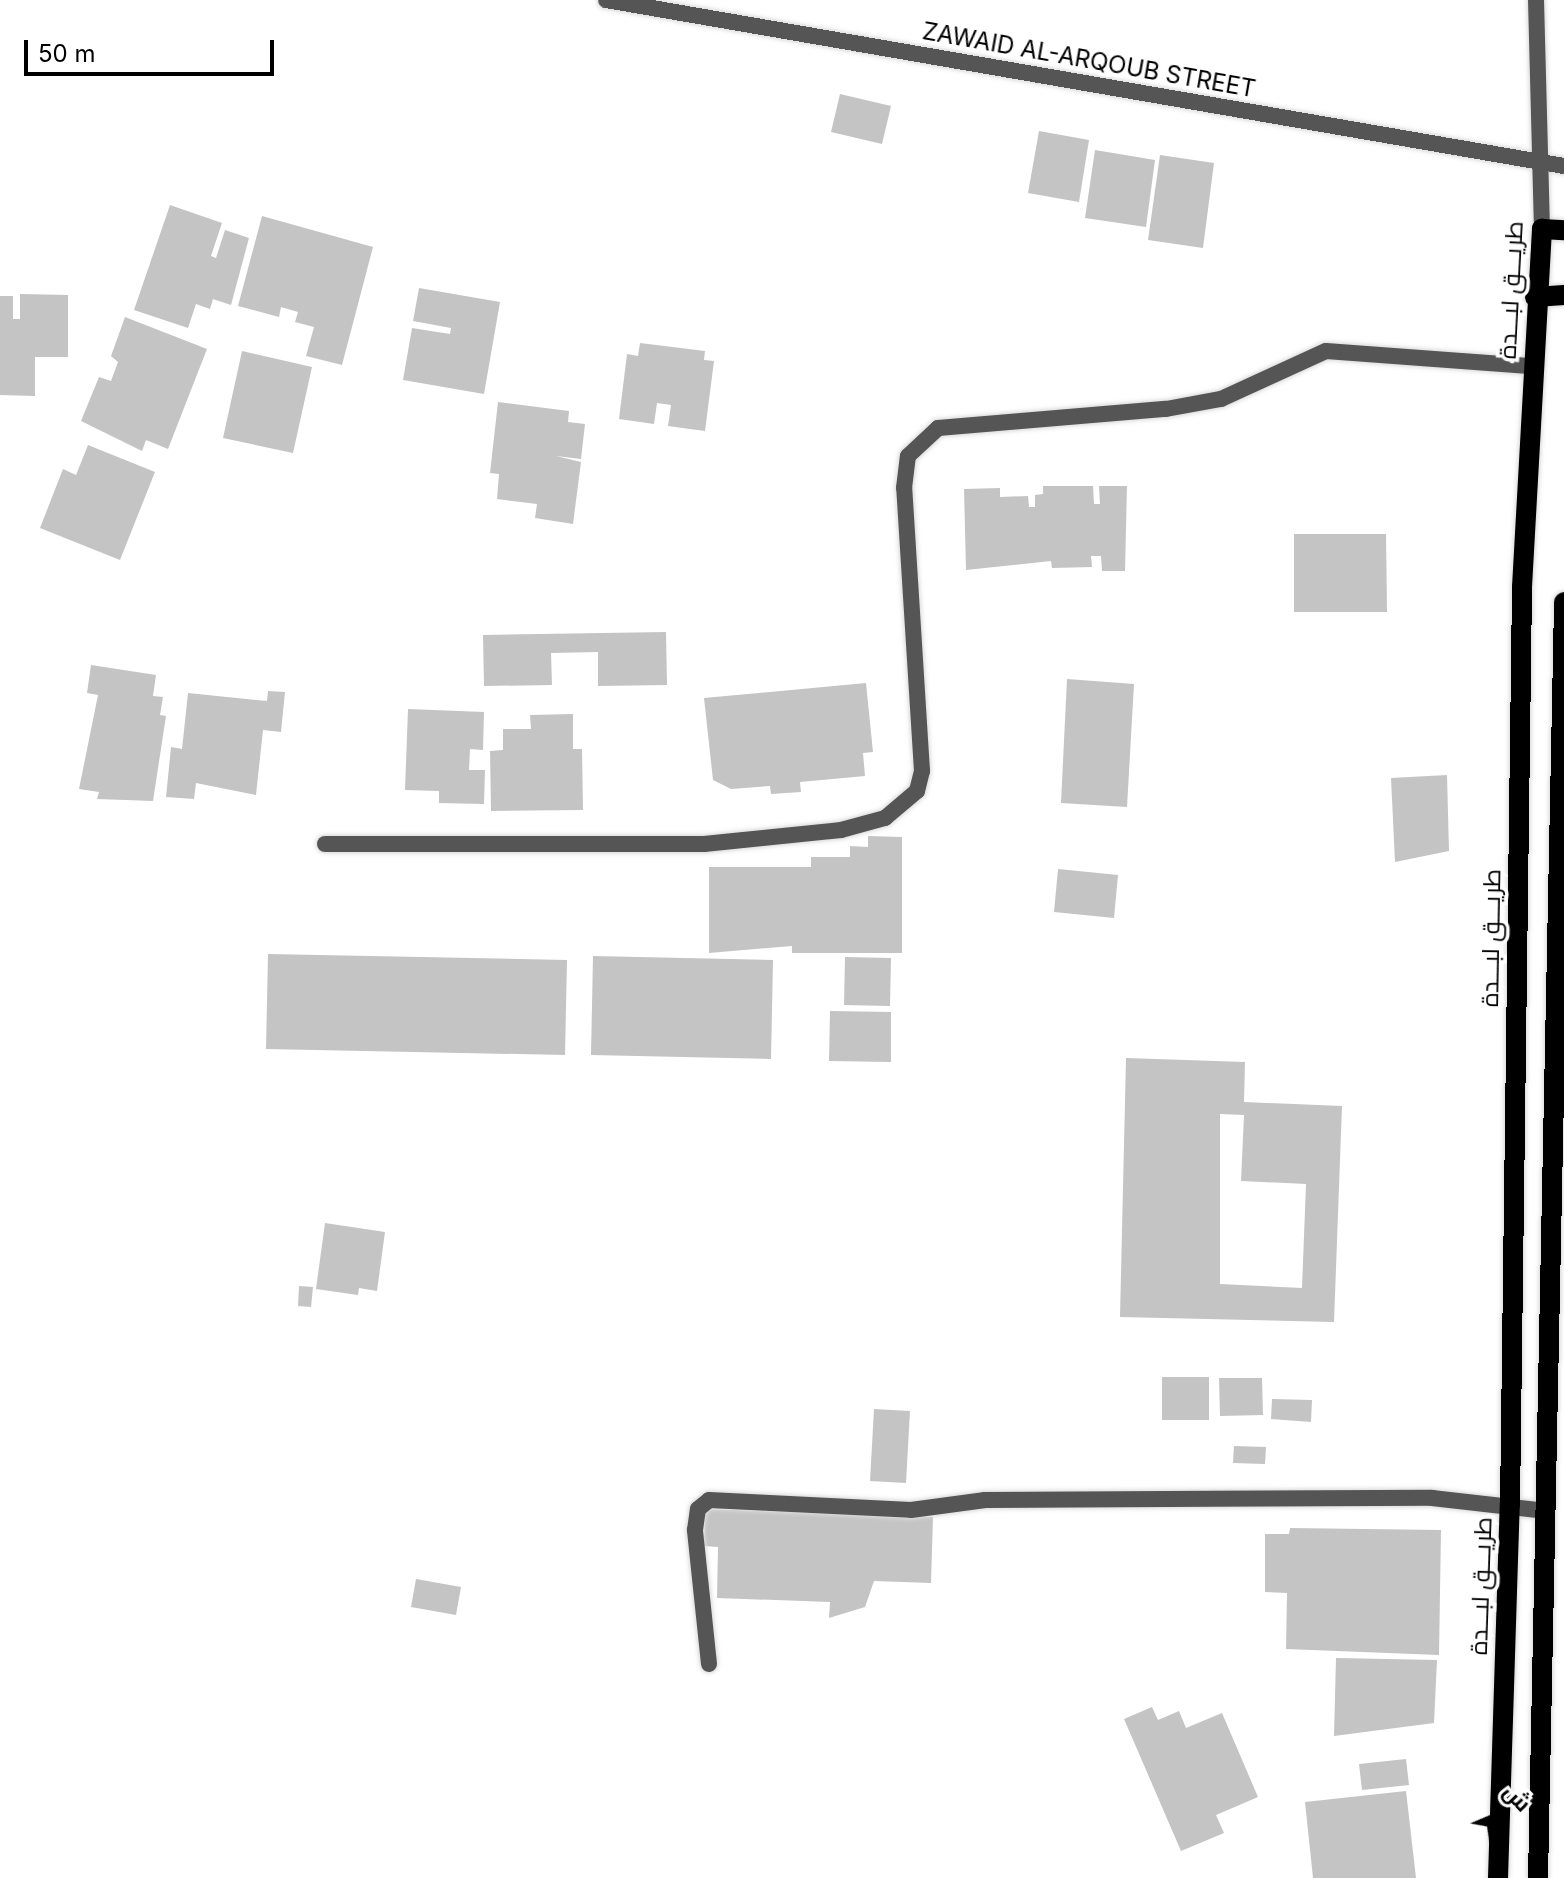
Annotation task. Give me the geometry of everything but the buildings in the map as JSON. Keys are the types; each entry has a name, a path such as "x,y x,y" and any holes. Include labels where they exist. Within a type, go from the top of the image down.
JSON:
{"main road":[{"path":"1542,229 1564,230"},
{"name":"طريـــق لبـــدة","path":"1498,1878 1510,1505 1522,587 1535,297 1542,229"},
{"path":"1535,297 1564,295"},
{"path":"1538,1878 1564,602"}],"street":[{"name":"ZAWAID AL-ARQOUB STREET","path":"606,0 1564,166"},
{"name":"طريـــق لبـــدة","path":"1536,0 1542,229"},
{"path":"325,844 704,844 841,830 885,818 917,791 922,771 904,488 908,456 938,428 1166,409 1221,399 1326,351 1532,366"},
{"path":"709,1664 695,1530 698,1509 709,1500 911,1510 985,1500 1432,1498 1546,1511"}]}
